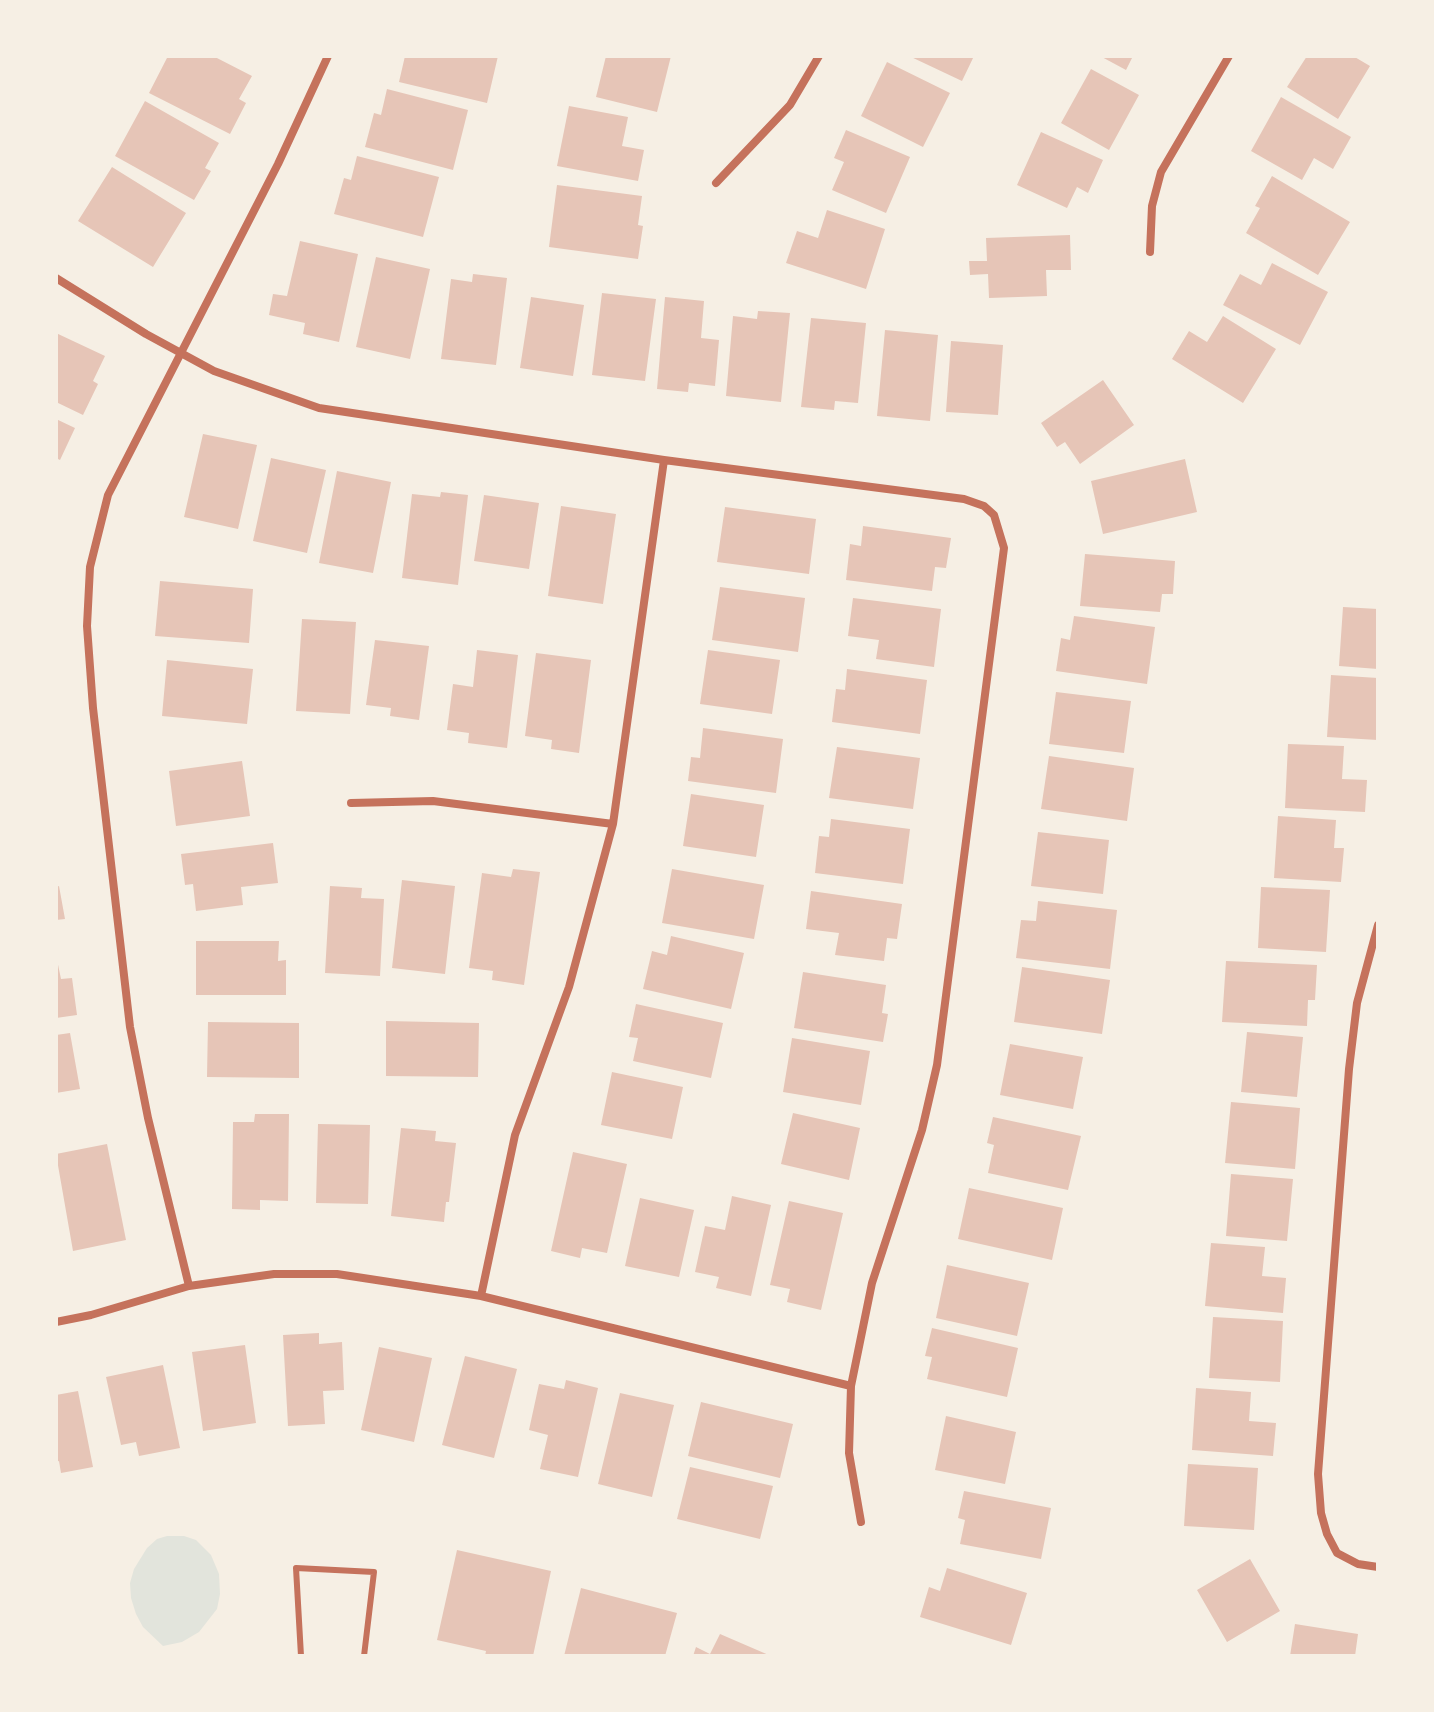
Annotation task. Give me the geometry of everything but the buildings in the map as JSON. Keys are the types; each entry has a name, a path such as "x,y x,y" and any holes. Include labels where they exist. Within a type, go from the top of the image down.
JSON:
{"street":[{"path":"189,1286 148,1118 130,1027 93,708 87,626 90,567 108,495 278,164 328,56"},
{"path":"716,183 790,105 819,56"},
{"path":"1150,252 1152,206 1161,172 1229,56"},
{"path":"56,278 214,371 319,408 664,460 964,499 984,506 994,515 1004,548 937,1065 922,1130 872,1283 851,1386 849,1453 861,1522"},
{"path":"481,1296 515,1135 569,987 613,824 664,460"},
{"path":"351,803 433,801 613,824"},
{"path":"1378,925 1357,1003 1349,1069 1318,1474 1321,1513 1337,1553 1358,1564 1378,1567"},
{"path":"56,1322 189,1286 274,1274 337,1274 481,1296 851,1386"}],"lane":[{"path":"301,1656 296,1568 374,1572 364,1656"}],"shaded area":[{"path":"167,1536 196,1540 211,1555 219,1574 220,1594 217,1609 199,1632 182,1642 163,1646 143,1627 136,1614 130,1583 134,1569 147,1548 157,1539"}]}
